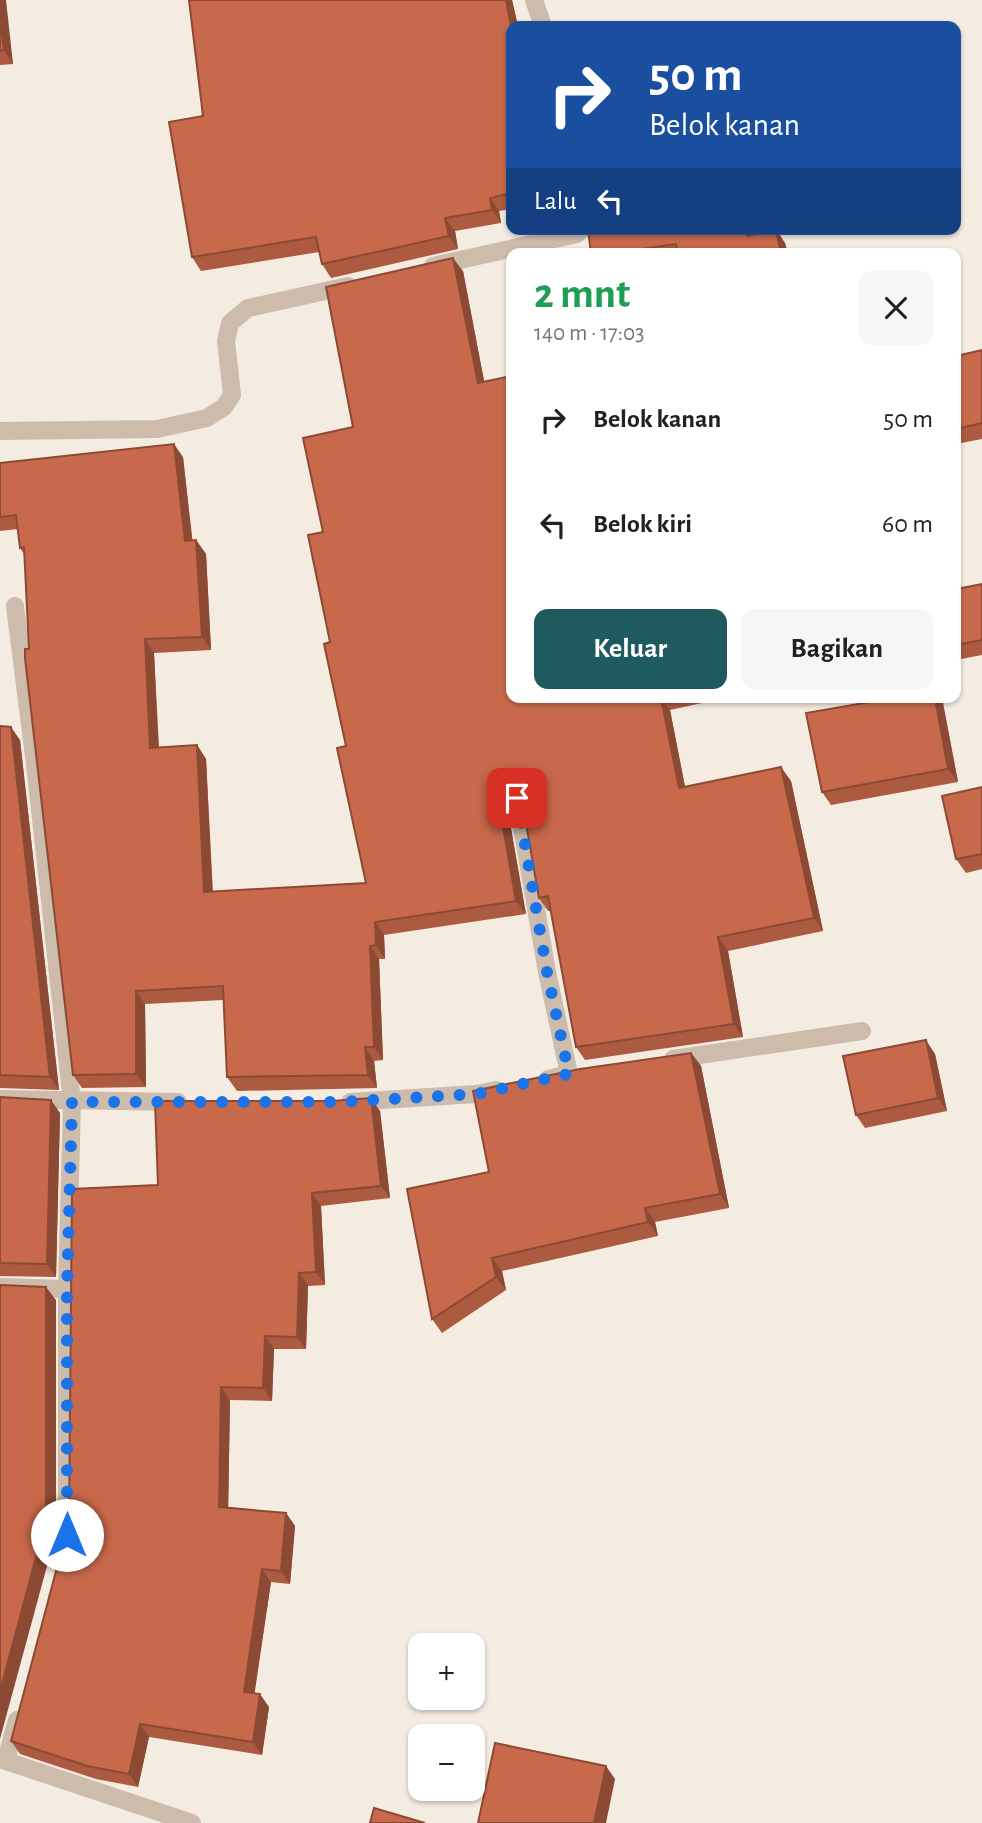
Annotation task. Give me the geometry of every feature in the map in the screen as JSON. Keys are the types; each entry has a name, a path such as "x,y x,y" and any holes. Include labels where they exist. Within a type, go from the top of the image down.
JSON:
{"street":[{"path":"534,0 541,21"},
{"path":"516,248 573,235"},
{"path":"419,270 506,250"},
{"path":"0,431 158,429 207,418 224,407 233,395 226,341 230,323 248,308 367,281"},
{"path":"15,606 72,1102 67,1289 67,1535 56,1574"},
{"path":"327,1102 476,1094 575,1073 547,972 517,798"},
{"path":"660,1061 862,1031"},
{"path":"0,1098 72,1102 192,1102"},
{"path":"0,1287 67,1289"},
{"path":"20,1707 3,1759 192,1823"}],"building":[{"path":"189,0 506,0 510,21 506,21 506,194 490,198 492,210 445,218 449,236 322,264 316,237 192,257 169,122 203,116"},
{"path":"0,16 4,50 0,51"},
{"path":"589,235 777,235 780,248 677,248 676,244 648,248 590,248"},
{"path":"453,258 478,383 506,377 506,703 662,703 679,788 781,767 814,918 718,937 734,1024 576,1047 548,896 539,898 519,783 516,777 506,773 500,776 496,787 516,901 375,922 376,945 370,946 374,1047 365,1047 368,1075 227,1077 223,986 136,991 136,1074 73,1075 25,658 25,649 29,649 24,547 20,548 16,515 0,517 0,463 174,444 185,541 196,540 202,637 145,639 150,748 197,745 204,892 366,883 337,748 346,746 324,644 330,642 308,535 323,532 303,438 353,427 326,287"},
{"path":"982,350 982,423 961,428 961,355"},
{"path":"982,584 982,640 961,644 961,588"},
{"path":"864,703 936,703 948,769 822,792 806,713"},
{"path":"0,726 11,727 50,1077 0,1075"},
{"path":"982,787 982,854 956,859 942,796"},
{"path":"926,1040 938,1098 856,1115 843,1056"},
{"path":"691,1053 720,1194 645,1208 648,1222 492,1258 496,1277 432,1319 407,1189 489,1172 473,1091 580,1069"},
{"path":"0,1097 51,1100 47,1264 0,1263"},
{"path":"371,1098 381,1186 312,1193 316,1272 299,1273 297,1337 265,1336 263,1388 221,1387 219,1507 286,1513 281,1571 262,1569 244,1692 260,1694 253,1742 140,1724 129,1774 87,1766 11,1741 69,1522 72,1189 158,1185 155,1101 332,1101"},
{"path":"0,1285 46,1287 46,1520 0,1691"},
{"path":"495,1743 606,1766 594,1823 478,1823 483,1801 485,1801"},
{"path":"374,1808 425,1823 370,1823"}],"route":[{"path":"67,1535 67,1289 72,1102 340,1102 476,1094 569,1074 547,972 517,798"}]}
